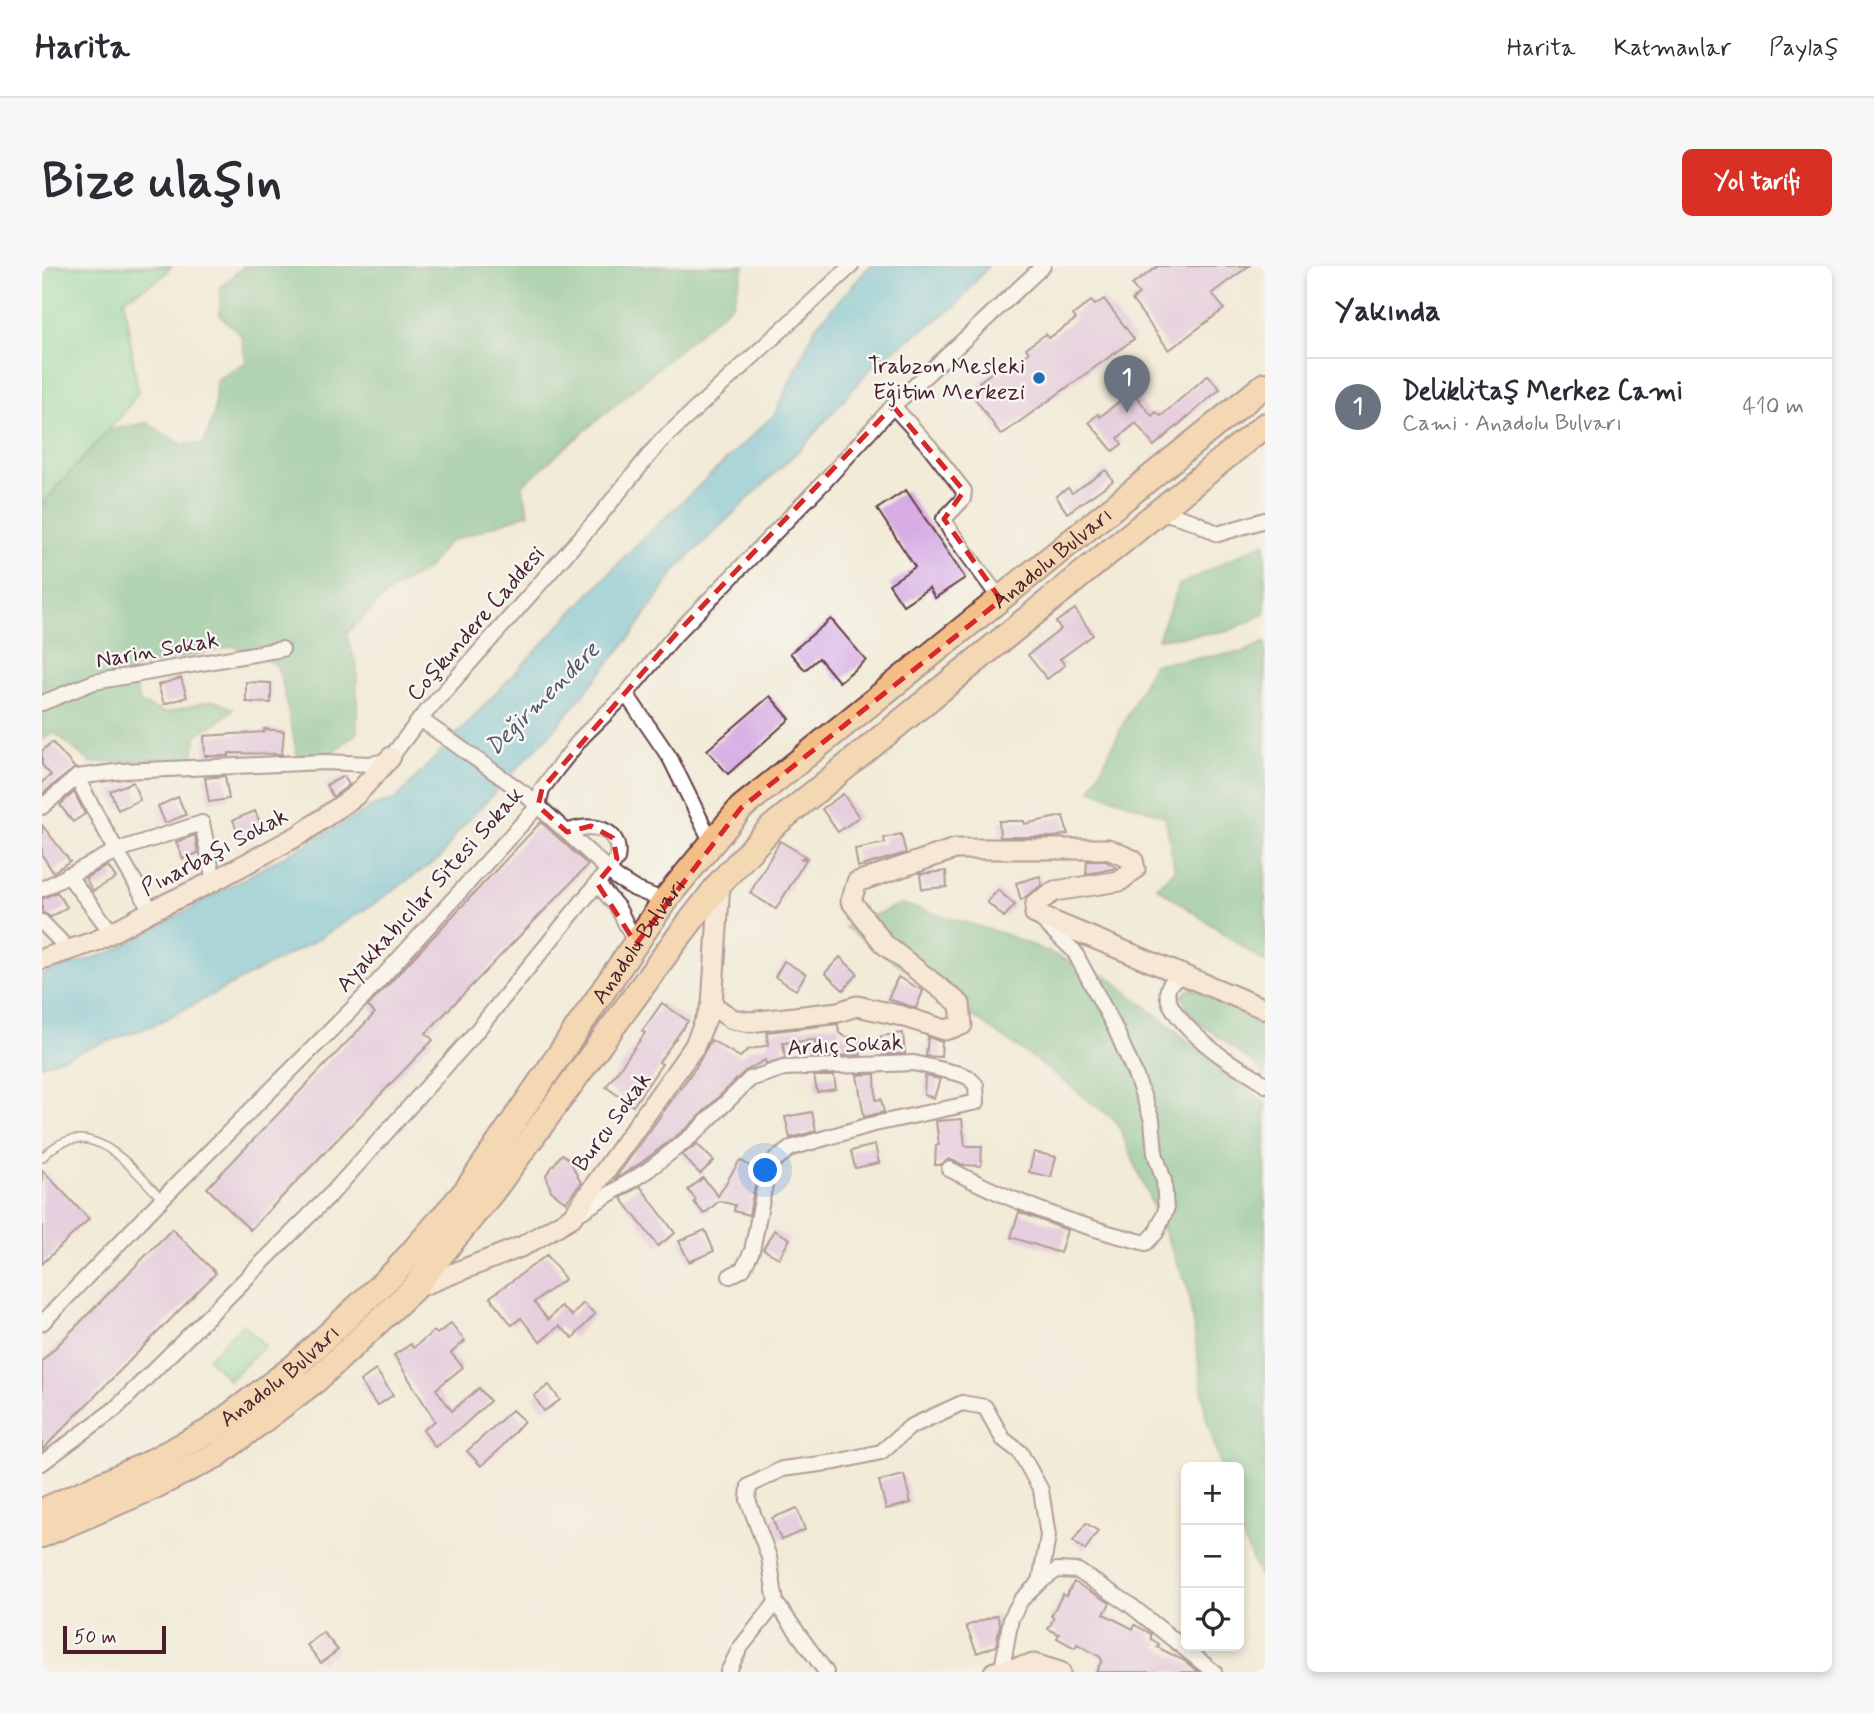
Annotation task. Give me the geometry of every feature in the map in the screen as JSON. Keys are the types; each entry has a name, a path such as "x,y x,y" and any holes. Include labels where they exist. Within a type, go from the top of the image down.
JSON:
{"highway":[{"name":"Anadolu Bulvarı","path":"42,1510 143,1466 208,1432 294,1367 396,1271 466,1191 665,901 741,808 1265,385"},
{"name":"Anadolu Bulvarı","path":"42,1535 151,1488 217,1455 316,1380 413,1289 492,1192 720,883 772,827 1160,511 1255,440 1265,425"}],"street":[{"name":"Coşkundere Caddesi","path":"391,757 424,722 660,442 851,266"},
{"name":"Ayakkabıcılar Sitesi Sokak","path":"42,1323 364,998 538,806 542,789 583,736 626,694 676,634 824,482 893,406 1043,266"},
{"path":"893,406 930,447 964,491 963,499 944,519 1001,600"},
{"path":"1160,511 1195,522 1218,534 1265,520"},
{"name":"Narin Sokak","path":"42,703 94,682 282,649"},
{"path":"626,694 670,758 712,843"},
{"path":"424,722 525,794 608,870 635,889 665,901"},
{"path":"42,807 77,777 122,771 298,763 370,764 391,757"},
{"name":"Pınarbaşı Sokak","path":"42,959 96,941 301,834 356,795 391,757"},
{"path":"77,777 95,814 151,911"},
{"path":"42,889 118,850 202,822 214,881"},
{"path":"42,1463 116,1408 333,1192 470,1039 617,859 619,850 604,829 581,826 567,832"},
{"path":"712,1005 732,1019 750,1022 838,1012 857,1006 946,1030 962,1025 960,1003 884,944 851,901 857,882 955,849 1108,849 1133,860 1135,869 1120,881 1055,891 1036,903 1035,914"},
{"path":"68,875 112,933"},
{"path":"597,883 618,908 636,944"},
{"name":"Burcu Sokak","path":"413,1289 523,1246 572,1217 694,1047 712,1005 720,883"},
{"path":"1035,914 1265,1009"},
{"path":"949,1170 983,1187 1093,1229 1146,1243 1157,1233 1166,1210 1164,1181 1155,1153 1152,1120 1115,1028 1074,951 1035,914"},
{"path":"42,922 69,950"},
{"path":"1183,975 1167,989 1168,999 1177,1014 1190,1031 1265,1085"},
{"name":"Ardıç Sokak","path":"572,1217 648,1170 694,1134 750,1079 784,1068 914,1063 960,1074 976,1085 976,1102 870,1125 791,1148 775,1160 768,1169 752,1251 743,1269 730,1276"},
{"path":"826,1672 776,1603 769,1557 748,1500 749,1486 782,1469 836,1462 881,1452 910,1427 962,1403 985,1408 1003,1439 1020,1452 1041,1490 1048,1536 1040,1582"},
{"path":"1060,1672 1034,1664 998,1671 1011,1618 1021,1600 1057,1570 1078,1570 1129,1604 1214,1672"},
{"path":"728,1672 740,1648 776,1603"}],"lane":[{"path":"42,1158 61,1142 78,1137 113,1149 162,1199"}],"highlighted area":[{"path":"893,406 964,491 944,519 1001,600 741,808 636,944 597,883 617,859 613,838 591,826 567,832 538,806 542,789 676,634"}],"green space":[{"path":"42,266 171,266 162,277 124,299 138,392 126,410 42,504"},
{"path":"244,266 744,266 733,303 522,485 529,513 448,542 426,570 390,591 346,634 357,667 357,733 323,760 297,754 276,664 233,646 130,669 140,703 165,713 213,700 233,709 216,724 197,734 193,757 91,763 54,732 42,740 42,504 108,430 147,423 181,444 204,444 214,414 216,380 246,362 241,335 220,315 221,287"},
{"path":"1265,542 1265,614 1228,631 1158,639 1179,585"},
{"path":"1265,642 1265,962 1157,887 1175,870 1165,816 1091,790 1153,664 1244,652"},
{"path":"901,904 1004,934 1110,978 1265,1103 1265,1589 1244,1541 1244,1462 1220,1462 1206,1416 1188,1288 1117,1122 1036,1060 845,927"},
{"path":"1191,988 1265,1021 1265,1076 1256,1065 1190,1016 1182,995"},
{"path":"243,1324 265,1346 229,1380 208,1358"}],"water":[{"name":"Değirmendere","path":"870,266 988,266 955,307 875,363 809,440 678,567 632,635 558,725 458,831 441,857 315,941 154,1025 42,1065 42,974 112,952 374,806 396,799 630,551 775,414 816,326"}],"building":[{"path":"1158,266 1249,266 1212,293 1224,309 1169,350 1132,300 1139,294 1132,285"},
{"path":"1104,299 1134,339 1001,435 972,394 982,387 979,382 999,367 1002,372 1029,353 1026,348 1046,334 1049,338 1076,319 1073,315 1091,301 1095,305"},
{"path":"1208,375 1220,389 1154,446 1136,423 1118,438 1122,444 1113,451 1089,422 1098,414 1100,417 1132,391 1152,416 1156,412 1161,416"},
{"path":"1106,470 1113,481 1067,513 1056,496 1068,488 1072,493"},
{"path":"906,490 965,578 935,598 929,588 903,605 889,584 915,567 877,509"},
{"path":"1075,609 1093,635 1060,659 1065,665 1047,679 1028,655 1061,629 1056,622"},
{"path":"831,619 866,660 839,682 819,658 805,670 790,653"},
{"path":"181,678 187,697 164,704 158,685"},
{"path":"246,682 271,683 271,703 246,702"},
{"path":"770,696 790,719 728,774 707,750"},
{"path":"264,729 284,731 282,754 229,753 229,756 205,756 204,736 264,732"},
{"path":"52,742 75,768 42,794 42,782 51,775 42,765 42,751"},
{"path":"225,776 229,799 209,802 205,778"},
{"path":"344,776 349,785 333,797 326,785"},
{"path":"133,782 140,800 118,810 110,791"},
{"path":"74,792 85,814 73,822 60,805"},
{"path":"843,794 859,817 838,832 822,809"},
{"path":"178,797 186,815 165,823 158,806"},
{"path":"255,811 263,830 240,839 233,820"},
{"path":"1063,816 1068,834 1055,837 1000,837 999,821 1024,821 1024,824"},
{"path":"541,822 588,865 426,1033 433,1040 250,1230 207,1188 375,1013 368,1006"},
{"path":"42,825 70,861 53,872 42,855"},
{"path":"901,834 906,853 858,867 855,849 885,843 884,838"},
{"path":"195,835 198,853 183,859 176,842"},
{"path":"780,841 805,856 800,859 807,858 776,909 750,893"},
{"path":"1087,861 1105,861 1117,868 1086,874"},
{"path":"108,866 116,878 93,891 85,878"},
{"path":"946,871 947,887 922,889 920,874"},
{"path":"1040,876 1042,885 1021,900 1016,883"},
{"path":"998,890 1015,905 1004,917 987,902"},
{"path":"57,892 67,907 51,917 42,912 42,899"},
{"path":"840,957 858,974 843,990 825,973"},
{"path":"784,961 806,974 796,990 775,977"},
{"path":"898,977 923,991 916,1008 888,999"},
{"path":"662,1003 688,1021 633,1106 606,1087 645,1033 642,1031"},
{"path":"838,1024 839,1033 846,1037 859,1036 861,1055 817,1057 815,1040 783,1043 785,1058 766,1064 765,1060 744,1072 688,1127 614,1180 696,1067 711,1040 740,1057 748,1050 768,1045 767,1032"},
{"path":"903,1033 905,1054 883,1054 881,1036"},
{"path":"928,1037 942,1042 941,1057 926,1056"},
{"path":"875,1074 876,1100 881,1099 884,1112 864,1117 857,1075"},
{"path":"814,1076 834,1076 836,1089 817,1092"},
{"path":"925,1076 940,1079 934,1098 924,1095"},
{"path":"812,1112 816,1131 790,1138 785,1117"},
{"path":"962,1119 965,1146 982,1146 981,1166 963,1165 949,1159 935,1165 936,1145 939,1145 936,1121"},
{"path":"697,1144 714,1161 700,1174 682,1155"},
{"path":"875,1145 879,1163 855,1168 851,1151"},
{"path":"1034,1152 1056,1157 1051,1177 1029,1172"},
{"path":"562,1154 569,1159 581,1183 566,1202 551,1191 546,1175"},
{"path":"740,1160 758,1171 754,1178 756,1180 749,1215 734,1211 735,1205 719,1201 704,1214 688,1190 703,1178 718,1196"},
{"path":"42,1170 89,1219 42,1264"},
{"path":"640,1186 675,1233 658,1246 621,1198"},
{"path":"1019,1212 1067,1230 1060,1253 1011,1237"},
{"path":"172,1229 216,1273 42,1450 42,1361"},
{"path":"705,1230 714,1251 689,1262 679,1241"},
{"path":"774,1230 790,1239 779,1258 763,1249"},
{"path":"547,1255 565,1279 534,1302 548,1320 561,1306 572,1316 583,1303 595,1314 573,1338 559,1326 540,1342 521,1318 512,1325 490,1297"},
{"path":"451,1323 465,1341 451,1353 463,1367 436,1389 452,1411 479,1388 490,1401 435,1447 423,1430 435,1421 394,1355 411,1344 413,1348 434,1331 437,1334"},
{"path":"376,1370 393,1395 377,1406 360,1381"},
{"path":"549,1385 560,1400 544,1411 534,1396"},
{"path":"512,1410 524,1421 481,1466 467,1451"},
{"path":"904,1475 911,1503 886,1509 879,1481"},
{"path":"797,1508 805,1530 781,1540 772,1518"},
{"path":"1086,1523 1098,1531 1085,1550 1073,1541"},
{"path":"1074,1582 1110,1603 1104,1614 1133,1629 1135,1625 1151,1634 1151,1639 1159,1644 1157,1647 1183,1660 1199,1672 1096,1672 1102,1660 1100,1657 1077,1644 1075,1648 1057,1638 1059,1634 1048,1629 1054,1618 1051,1616 1063,1594 1066,1596"},
{"path":"997,1615 1000,1624 996,1646 977,1653 966,1626"},
{"path":"323,1632 338,1650 321,1663 307,1645"}],"place":[{"name":"Trabzon Mesleki Eğitim Merkezi","path":"1039,378"},
{"name":"Deliklitaş Merkez Cami","path":"1127,413"}]}
